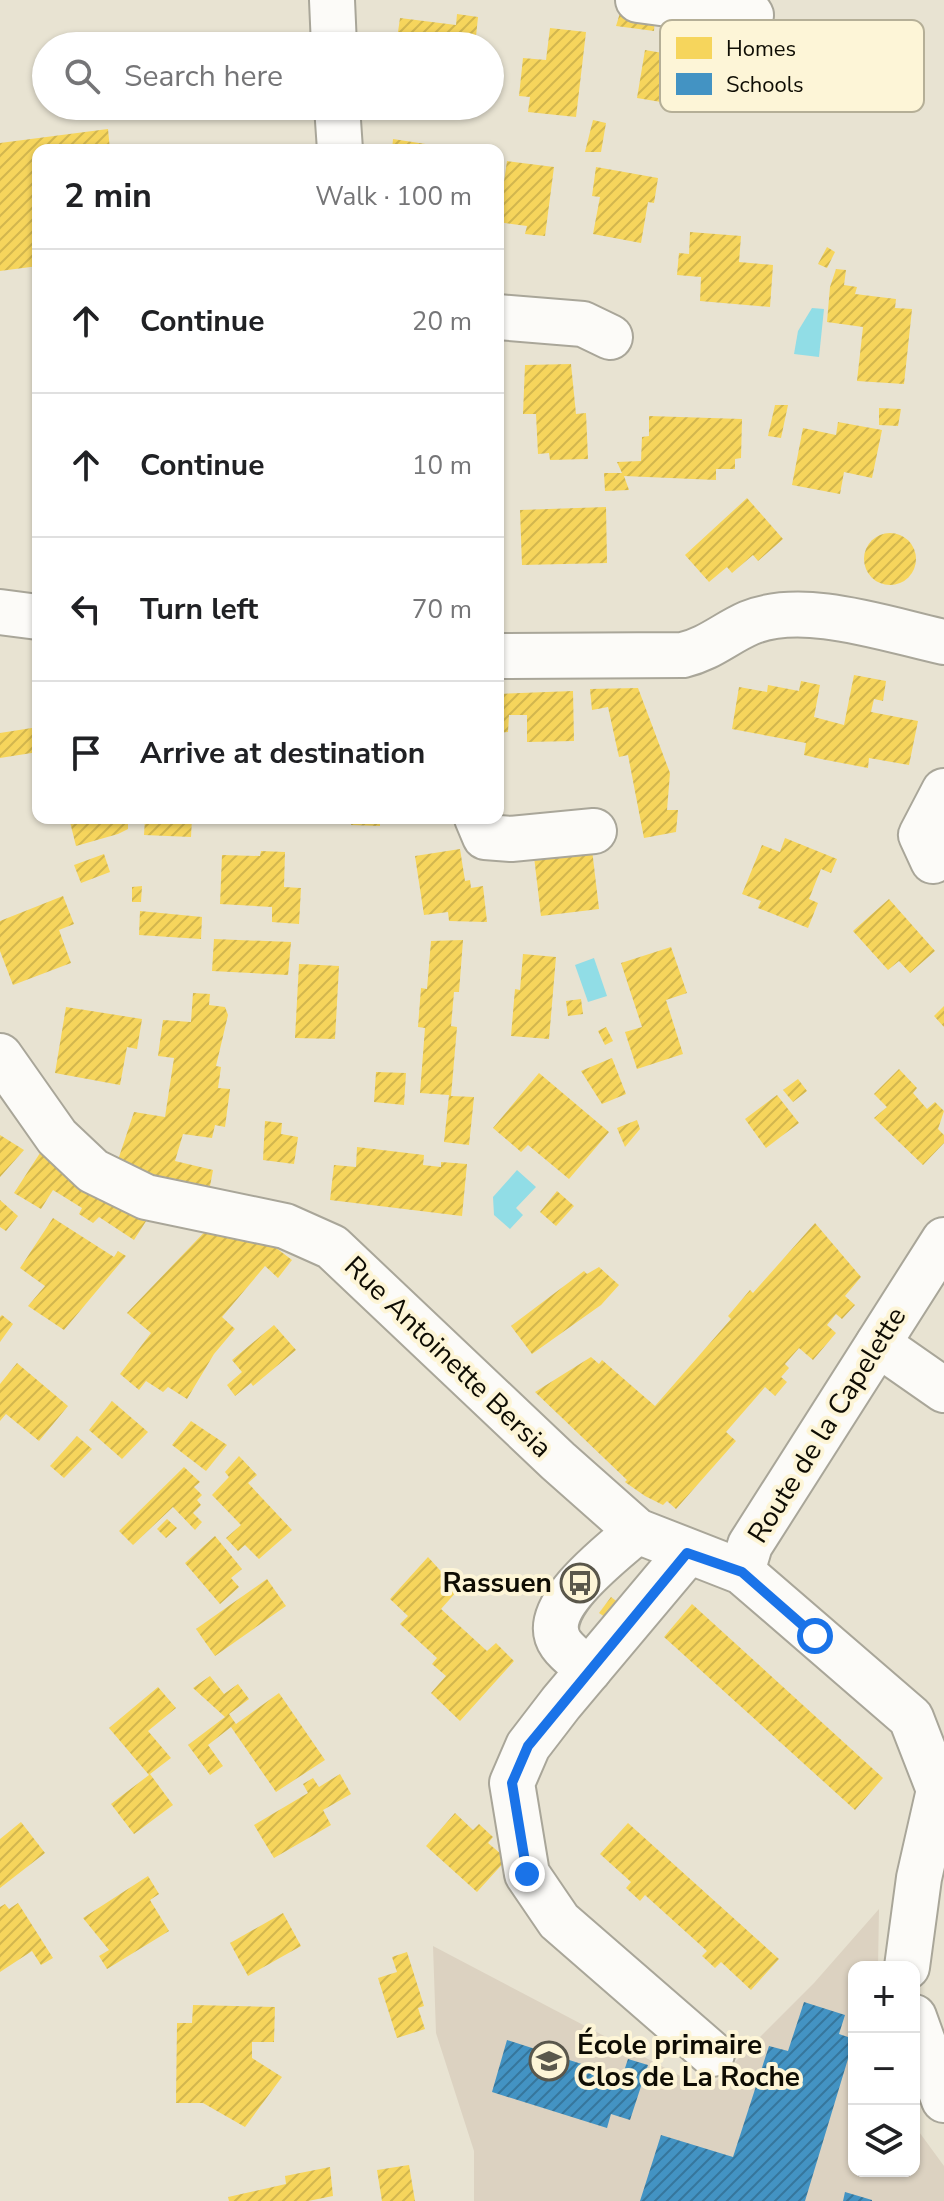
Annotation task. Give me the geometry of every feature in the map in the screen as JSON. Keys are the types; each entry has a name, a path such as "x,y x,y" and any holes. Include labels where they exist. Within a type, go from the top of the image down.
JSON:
{"street":[{"path":"332,0 333,32"},
{"path":"638,0 751,15"},
{"path":"338,120 340,144"},
{"path":"504,317 583,324 610,337"},
{"path":"0,612 32,616"},
{"path":"504,656 683,655 703,650 750,623 801,614 944,642"},
{"path":"933,861 921,835 944,791"},
{"path":"480,824 485,837 511,839 594,831"},
{"name":"Rue Antoinette Bersia","path":"0,1056 14,1103 93,1171 146,1197 285,1226 332,1247 558,1461 637,1531 742,1572"},
{"name":"Route de la Capelette","path":"908,1961 919,1878 939,1790 929,1756 911,1718 742,1572 750,1545 944,1240"},
{"path":"878,1344 944,1390"},
{"path":"589,1670 561,1643 555,1628 563,1604 580,1583 637,1531"},
{"path":"687,1553 528,1746 512,1783 527,1874 559,1921 712,2054"},
{"path":"920,2033 944,2100"}],"shaded area":[{"name":"École primaire Clos de La Roche","path":"879,1909 878,1961 848,1961 848,2177 920,2177 920,2133 944,2166 944,2201 474,2201 474,2151 436,2033 433,1946 707,2090 814,1983"}],"water":[{"path":"812,308 824,309 819,357 794,354 798,331"},
{"path":"594,958 607,996 588,1002 575,965"},
{"path":"517,1170 536,1187 516,1208 523,1215 510,1229 494,1215 493,1197"}],"building: Homes":[{"path":"620,13 655,18 654,31 616,26"},
{"path":"457,14 478,17 476,32 398,32 400,18 456,25"},
{"path":"550,28 586,32 576,117 528,112 530,97 519,96 523,58 546,60"},
{"path":"645,50 660,53 660,102 637,98"},
{"path":"593,120 606,123 601,152 585,152"},
{"path":"108,129 109,144 32,144 32,267 0,271 0,143"},
{"path":"393,139 426,144 393,144"},
{"path":"507,161 554,167 545,236 525,234 527,226 504,223"},
{"path":"596,167 658,178 654,203 648,202 641,243 593,234 600,197 592,196"},
{"path":"690,232 741,236 739,262 773,265 770,307 700,301 701,277 677,275 679,253 689,254"},
{"path":"827,247 835,252 827,268 818,264"},
{"path":"836,269 846,270 844,285 857,287 855,294 896,299 895,308 912,309 904,384 857,381 863,327 827,322 830,287"},
{"path":"571,364 576,414 586,413 588,459 550,460 549,453 538,454 536,414 523,414 525,365"},
{"path":"775,405 788,405 781,438 768,436"},
{"path":"879,408 901,409 898,426 879,425"},
{"path":"649,416 742,419 741,458 735,459 735,469 716,469 716,480 624,476 629,490 605,491 604,473 622,473 617,462 641,461 642,437 649,436"},
{"path":"838,422 882,430 872,478 844,472 840,494 792,485 803,428 836,435"},
{"path":"747,498 783,539 758,561 753,555 732,573 727,567 709,582 685,555"},
{"path":"606,507 607,563 522,565 520,510"},
{"path":"890,533 909,540 916,559 909,578 890,585 871,578 864,559 871,540"},
{"path":"854,675 886,681 883,701 874,699 871,712 918,721 909,765 869,758 868,768 821,759 804,755 806,743 732,729 739,687 767,692 768,685 799,691 801,681 820,685 814,717 844,725"},
{"path":"638,688 670,773 667,810 678,810 676,832 644,838 628,755 619,757 608,707 592,710 590,689"},
{"path":"573,691 574,741 527,742 527,715 509,715 508,732 504,732 504,694"},
{"path":"32,728 32,753 0,758 0,733"},
{"path":"70,824 128,824 128,829 118,834 76,846"},
{"path":"145,824 192,824 191,837 144,835"},
{"path":"380,824 380,826 351,825"},
{"path":"785,838 837,859 831,873 821,869 809,899 818,903 808,928 758,908 761,901 742,894 762,845 780,852"},
{"path":"591,841 599,909 541,916 533,848"},
{"path":"460,849 465,881 470,880 471,888 483,886 487,922 449,921 448,912 424,915 415,856"},
{"path":"261,851 285,852 284,887 301,888 299,924 272,922 272,907 220,904 222,855 260,856"},
{"path":"104,854 110,872 81,883 74,865"},
{"path":"142,886 141,902 132,902 132,887"},
{"path":"63,896 74,924 59,930 71,963 13,985 0,951 0,921"},
{"path":"889,899 935,951 910,973 899,961 888,970 853,931"},
{"path":"140,911 202,917 201,939 139,935"},
{"path":"214,939 291,942 288,975 212,971"},
{"path":"463,940 459,992 454,992 451,1026 457,1027 451,1096 474,1097 469,1145 444,1142 449,1095 420,1093 425,1028 418,1027 421,988 427,989 431,941"},
{"path":"671,947 687,993 666,1000 683,1054 637,1069 625,1032 642,1027 621,963"},
{"path":"523,954 556,957 549,1039 511,1036 515,989 520,990"},
{"path":"299,964 339,966 335,1039 295,1038"},
{"path":"193,993 210,994 209,1005 225,1007 228,1015 216,1066 221,1067 218,1088 230,1089 225,1127 215,1125 212,1138 183,1134 175,1161 213,1170 208,1197 116,1166 134,1112 165,1117 174,1058 158,1056 163,1020 191,1022"},
{"path":"581,999 583,1014 568,1016 566,1001"},
{"path":"944,1006 944,1027 934,1016"},
{"path":"66,1007 142,1019 137,1049 127,1047 120,1085 55,1073"},
{"path":"606,1027 613,1041 605,1045 598,1031"},
{"path":"612,1058 626,1094 602,1104 581,1071"},
{"path":"899,1069 917,1088 913,1093 927,1109 935,1102 944,1111 938,1129 944,1135 944,1143 923,1165 874,1118 887,1107 874,1094"},
{"path":"376,1072 406,1073 404,1105 374,1102"},
{"path":"539,1073 609,1132 569,1179 528,1145 521,1152 493,1128"},
{"path":"798,1079 807,1091 793,1102 783,1090"},
{"path":"777,1095 799,1123 766,1148 745,1119"},
{"path":"637,1120 640,1129 625,1147 617,1128"},
{"path":"265,1121 282,1123 281,1134 298,1137 294,1164 263,1160"},
{"path":"0,1135 24,1150 0,1177"},
{"path":"357,1147 424,1155 423,1165 441,1167 441,1162 467,1164 462,1216 330,1200 334,1165 356,1167"},
{"path":"42,1150 150,1215 134,1240 99,1217 93,1223 79,1214 82,1208 53,1190 41,1209 14,1193"},
{"path":"557,1191 574,1206 556,1226 540,1212"},
{"path":"0,1200 18,1216 6,1231 0,1227"},
{"path":"53,1218 114,1257 118,1251 126,1256 64,1330 28,1306 45,1286 20,1268"},
{"path":"216,1220 255,1232 292,1260 278,1278 265,1266 222,1317 235,1329 214,1354 187,1399 168,1387 163,1392 146,1381 139,1390 120,1374 151,1333 127,1313"},
{"path":"815,1223 861,1277 845,1296 855,1305 842,1319 836,1314 827,1325 836,1333 813,1360 799,1348 785,1364 789,1368 781,1377 787,1382 775,1396 765,1387 726,1432 736,1441 676,1509 667,1501 663,1505 645,1496 625,1482 627,1480 535,1392 591,1357 599,1364 602,1360 655,1406 731,1319 728,1316 750,1290 753,1293"},
{"path":"599,1267 619,1285 601,1305 532,1354 511,1326 584,1271 587,1274"},
{"path":"2,1315 13,1324 0,1342 0,1317"},
{"path":"274,1325 296,1350 253,1386 251,1383 235,1396 227,1385 242,1372 232,1360"},
{"path":"17,1363 68,1406 39,1441 6,1414 0,1421 0,1384"},
{"path":"112,1401 148,1432 122,1459 89,1430"},
{"path":"191,1421 227,1445 206,1471 172,1445"},
{"path":"77,1436 92,1449 64,1478 50,1466"},
{"path":"239,1456 257,1475 248,1483 292,1530 259,1559 245,1545 238,1551 226,1538 241,1525 212,1495 229,1477 225,1472"},
{"path":"184,1467 200,1482 194,1487 202,1495 197,1500 201,1505 193,1513 202,1522 195,1530 173,1507 133,1545 119,1531"},
{"path":"167,1519 177,1528 166,1538 157,1529"},
{"path":"215,1536 242,1569 231,1578 239,1587 220,1604 185,1563"},
{"path":"428,1557 458,1590 441,1609 487,1651 496,1643 514,1661 460,1721 431,1693 446,1676 432,1664 437,1658 400,1624 408,1616 390,1599"},
{"path":"267,1579 286,1606 215,1656 196,1629"},
{"path":"611,1597 619,1603 608,1619 599,1613"},
{"path":"692,1604 883,1778 855,1810 664,1637"},
{"path":"210,1676 224,1694 238,1684 249,1699 229,1714 236,1724 279,1693 325,1760 276,1792 231,1727 208,1745 223,1766 210,1775 188,1745 225,1717 193,1688"},
{"path":"158,1687 176,1708 148,1731 171,1758 150,1774 173,1805 134,1834 111,1804 149,1775 109,1728"},
{"path":"340,1774 351,1794 323,1810 331,1825 274,1858 254,1825 308,1793 303,1784 313,1778 319,1787"},
{"path":"455,1813 473,1830 479,1824 493,1837 488,1843 507,1859 477,1892 426,1846"},
{"path":"21,1822 45,1853 0,1888 0,1839"},
{"path":"628,1823 779,1959 751,1990 721,1962 715,1968 702,1956 707,1951 645,1895 640,1901 626,1888 631,1882 600,1854"},
{"path":"148,1876 159,1894 150,1900 169,1931 107,1969 99,1956 109,1950 83,1918"},
{"path":"18,1903 53,1958 41,1965 32,1951 0,1972 0,1907 5,1904 9,1909"},
{"path":"283,1913 301,1946 248,1976 230,1943"},
{"path":"407,1952 424,2006 418,2008 425,2029 397,2038 378,1978 397,1972 392,1957"},
{"path":"193,2005 275,2007 274,2042 252,2042 252,2058 282,2077 245,2127 203,2103 176,2103 177,2023 192,2023"},
{"path":"409,2165 415,2201 382,2201 377,2170"},
{"path":"330,2167 333,2196 308,2201 229,2201 228,2197 286,2184 285,2176"}],"building: Schools":[{"name":"École primaire Clos de La Roche","path":"804,2002 845,2015 839,2034 848,2037 848,2059 805,2201 640,2201 661,2135 733,2157 769,2046 788,2051"},
{"path":"507,2040 622,2077 628,2059 648,2065 630,2120 611,2114 607,2128 492,2092"},
{"path":"845,2192 872,2200 872,2201 843,2201"}],"place":[{"name":"Rassuen","path":"580,1583"},
{"name":"École primaire Clos de La Roche","path":"549,2061"}],"route":[{"path":"527,1874 512,1783 528,1746 687,1553 742,1572 815,1636"}]}
